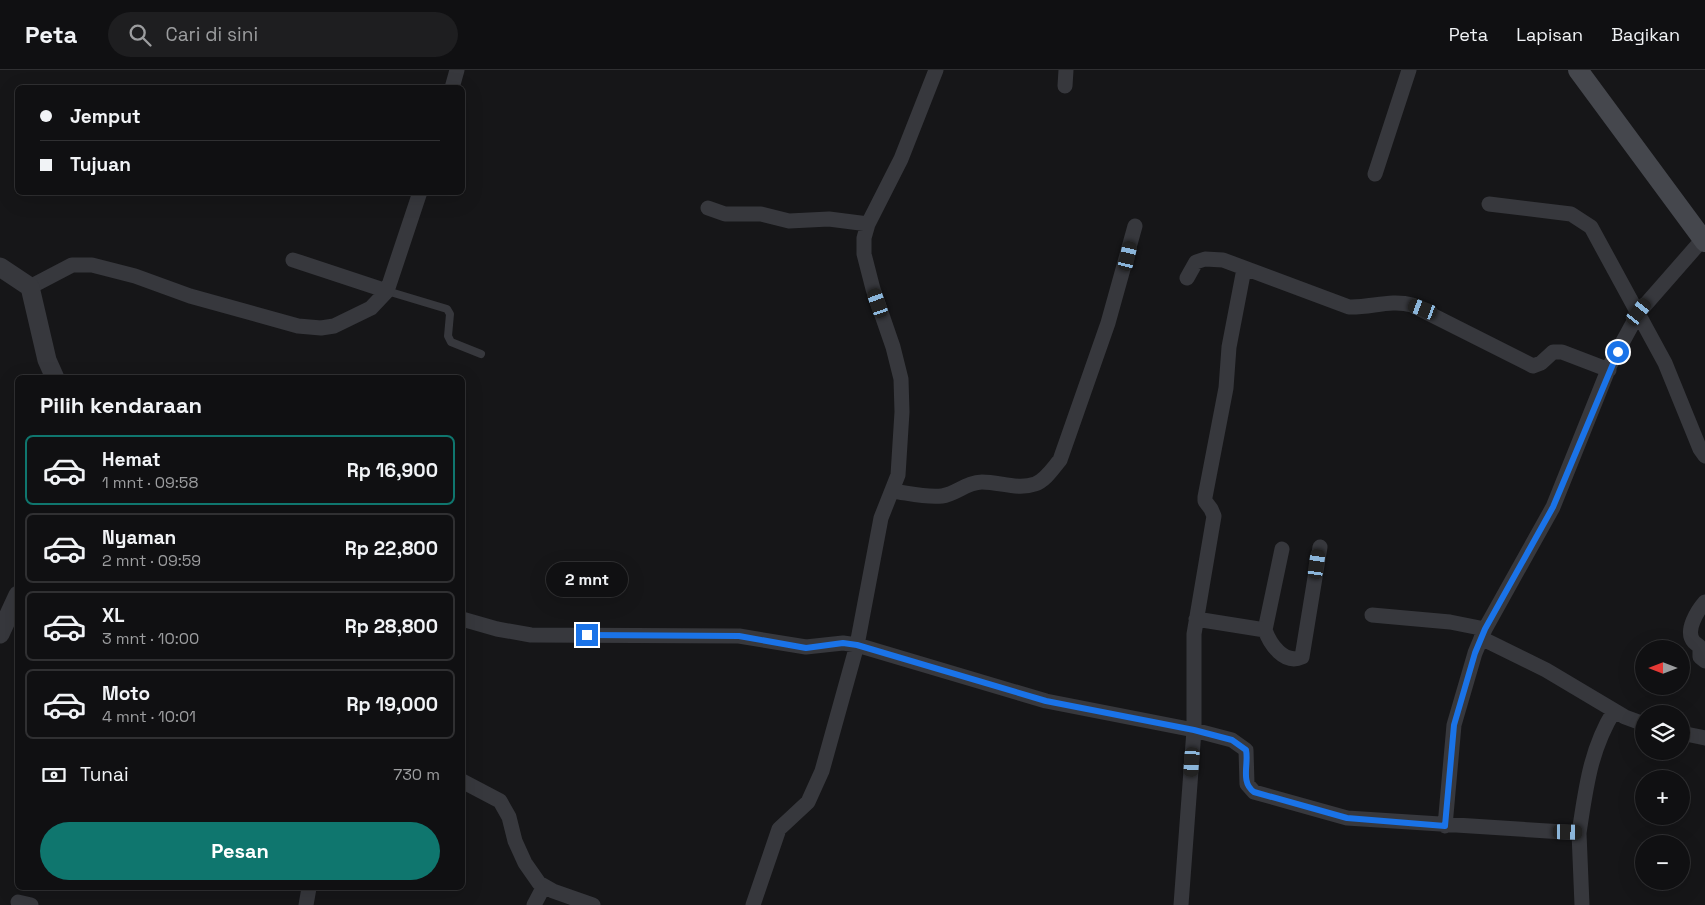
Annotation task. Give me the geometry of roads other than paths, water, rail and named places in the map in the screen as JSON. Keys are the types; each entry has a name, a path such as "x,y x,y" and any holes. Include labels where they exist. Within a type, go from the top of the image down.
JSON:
{"main road":[{"path":"1578,70 1704,241"}],"street":[{"path":"453,85 457,70"},
{"path":"753,905 779,829 808,802 814,792 857,645 881,518 898,475 903,397 893,347 873,289 864,254 864,238 868,224 901,159 936,70"},
{"path":"1065,86 1066,70"},
{"path":"1376,174 1409,70"},
{"path":"30,287 72,265 92,265 135,276 199,299 298,326 321,328 344,323 371,308 387,291 419,195"},
{"path":"1489,204 1571,214 1585,221 1591,227 1639,312 1665,363 1700,449 1705,456"},
{"path":"708,208 725,214 761,214 789,221 829,219 868,224"},
{"path":"892,491 923,496 943,496 981,482 1017,486 1030,485 1038,483 1049,473 1060,460 1108,323 1135,226"},
{"path":"1445,826 1454,725 1483,633 1553,507 1609,370 1639,312 1704,241"},
{"path":"1187,278 1193,264 1205,259 1223,260 1349,307 1366,308 1394,302 1412,305 1532,366 1541,363 1553,352 1562,352 1609,370"},
{"path":"293,260 387,291"},
{"path":"0,267 30,287 47,360 54,375"},
{"path":"1180,905 1194,730 1196,619 1214,516 1211,508 1205,502 1205,496 1226,388 1229,347 1244,268"},
{"path":"1282,549 1265,630 1268,639 1280,654 1296,659 1302,657 1320,547"},
{"path":"1,627 15,601"},
{"path":"1705,602 1693,620 1691,629 1692,640 1700,647 1700,657 1705,662"},
{"path":"1372,614 1450,622 1483,633 1614,711 1635,720"},
{"path":"1196,619 1265,630"},
{"path":"465,620 497,630 531,635 739,636 806,648 843,643 857,645 1046,701 1194,730 1232,740 1242,746 1247,755 1247,784 1254,792 1347,818 1445,826 1579,833"},
{"path":"1582,905 1579,833 1591,760 1603,728 1614,711"},
{"path":"1690,735 1705,738"},
{"path":"465,783 500,801 506,808 515,841 525,863 539,883 593,905"},
{"path":"534,905 544,886"},
{"path":"306,905 309,890"}],"lane":[{"path":"387,291 447,310 450,314 448,336 451,342 481,354"}]}
